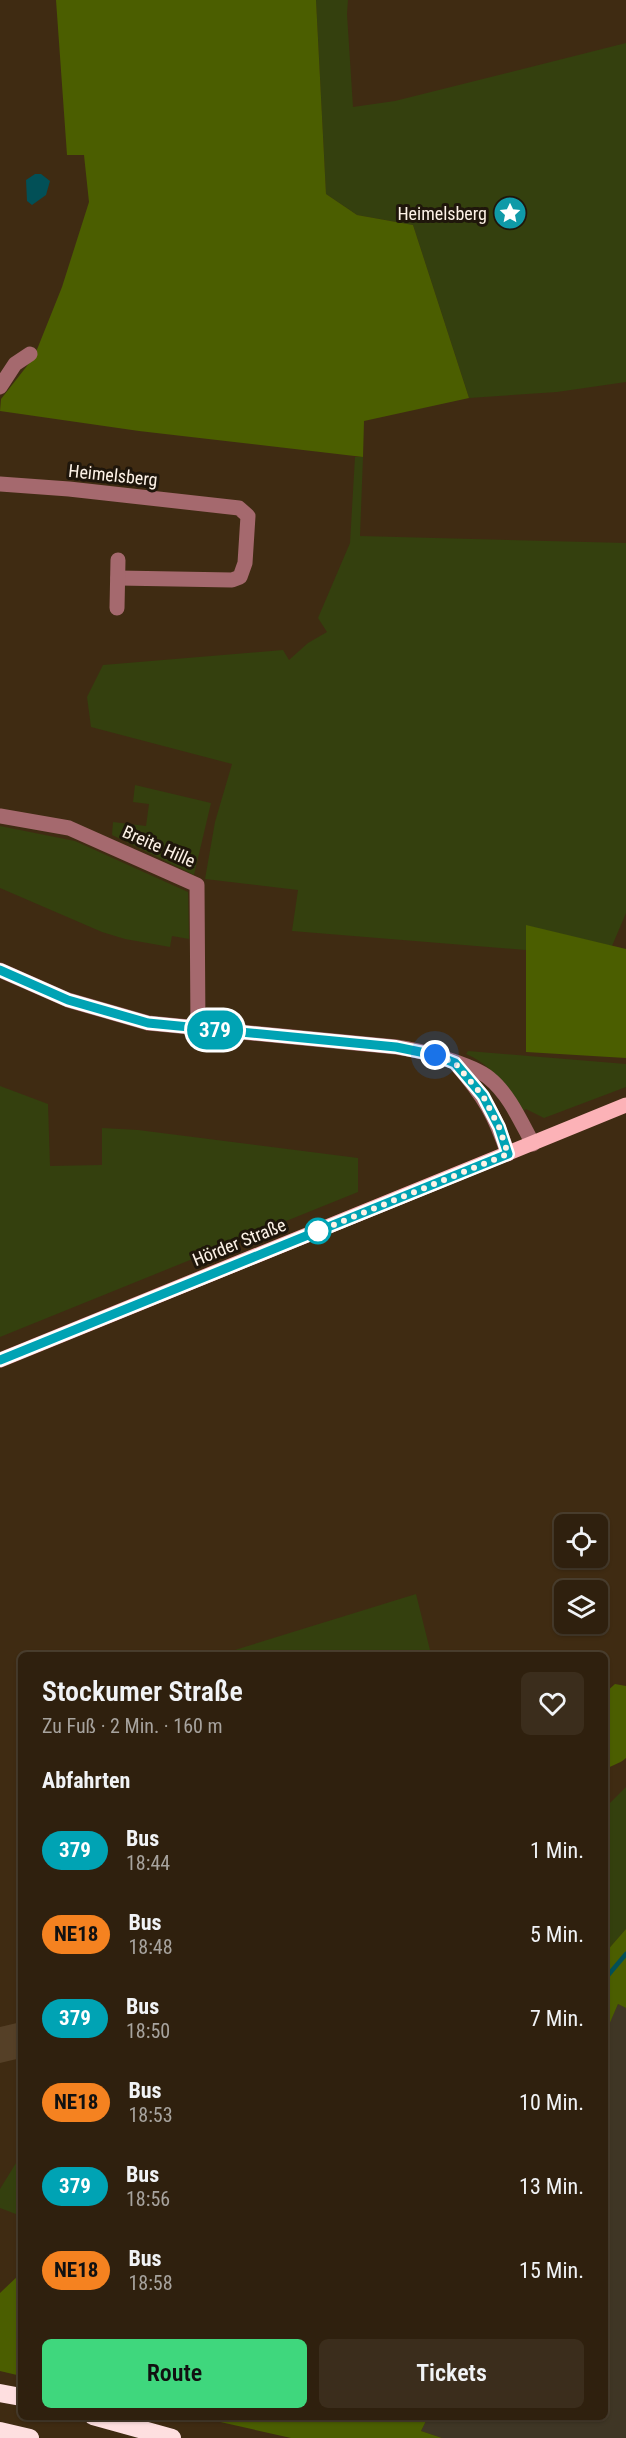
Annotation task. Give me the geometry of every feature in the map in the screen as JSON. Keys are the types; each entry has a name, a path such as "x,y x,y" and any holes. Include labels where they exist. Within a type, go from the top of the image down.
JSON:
{"highway":[{"path":"0,2393 18,2396"},
{"path":"107,2420 172,2438"},
{"path":"0,2431 30,2438"}],"main road":[{"name":"Hörder Straße","path":"0,1360 626,1105"}],"street":[{"path":"0,387 15,364 30,354"},
{"name":"Heimelsberg","path":"0,484 69,489 239,508 247,513 249,519 247,542 240,577 232,580 118,578"},
{"path":"117,608 118,560"},
{"name":"Breite Hille","path":"0,816 69,828 196,885 198,1029"},
{"path":"0,970 93,1009 148,1023 396,1047 435,1055 487,1076 496,1084 533,1144"},
{"path":"455,1063 483,1096 499,1127 508,1154"}],"shaded area":[{"path":"618,2004 626,2008 626,2438 442,2438 421,2431 426,2420 608,2420 608,2025"}],"green space":[{"path":"56,0 316,0 326,194 357,215 413,225 469,398 364,421 363,457 139,431 0,411 1,399 34,357 62,287 89,202 84,155 67,155"},
{"path":"316,0 348,0 353,107 395,101 626,43 626,382 557,392 469,398 413,225 357,215 326,194"},
{"path":"355,457 363,457 360,536 626,543 626,913 612,946 527,926 526,950 292,931 298,890 205,879 215,822 232,764 91,727 87,697 103,665 283,650 289,660 308,643 327,632 318,618 350,543"},
{"path":"135,785 211,803 194,875 112,835 113,822 146,826 149,804 133,802"},
{"path":"0,826 75,841 188,892 189,939 172,936 170,947 125,939 102,932 0,888"},
{"path":"526,925 626,949 626,1058 526,1052"},
{"path":"468,1051 626,1064 626,1087 544,1118 526,1109 522,1112 492,1071 466,1054"},
{"path":"0,1086 48,1104 50,1166 102,1165 102,1128 138,1130 358,1158 358,1192 0,1337"},
{"path":"416,1594 430,1652 228,1652"},
{"path":"615,1684 626,1686 626,1758 608,1769 608,1690"},
{"path":"626,1787 626,1929 608,1950 608,1805"},
{"path":"626,1929 626,2008 618,2004 608,2027 608,1950"},
{"path":"18,2160 18,2215 0,2208 0,2189"},
{"path":"18,2276 18,2375 0,2371 0,2293"},
{"path":"211,2420 426,2420 421,2431 442,2438 291,2438"}],"water":[{"path":"35,174 41,174 50,181 46,195 32,205 27,201 26,180"}],"building":[{"path":"18,2023 18,2059 0,2063 0,2027"}],"waterway":[{"path":"608,1975 626,1954"}],"bus line":[{"name":"379","path":"0,970 43,990 93,1009 148,1023 396,1047 435,1055 455,1063 476,1086 499,1127 508,1154 0,1360"}],"place":[{"name":"Heimelsberg","path":"510,213"}],"route":[{"path":"318,1231 316,1232 508,1154 499,1127 476,1086 455,1063 435,1055"}]}
